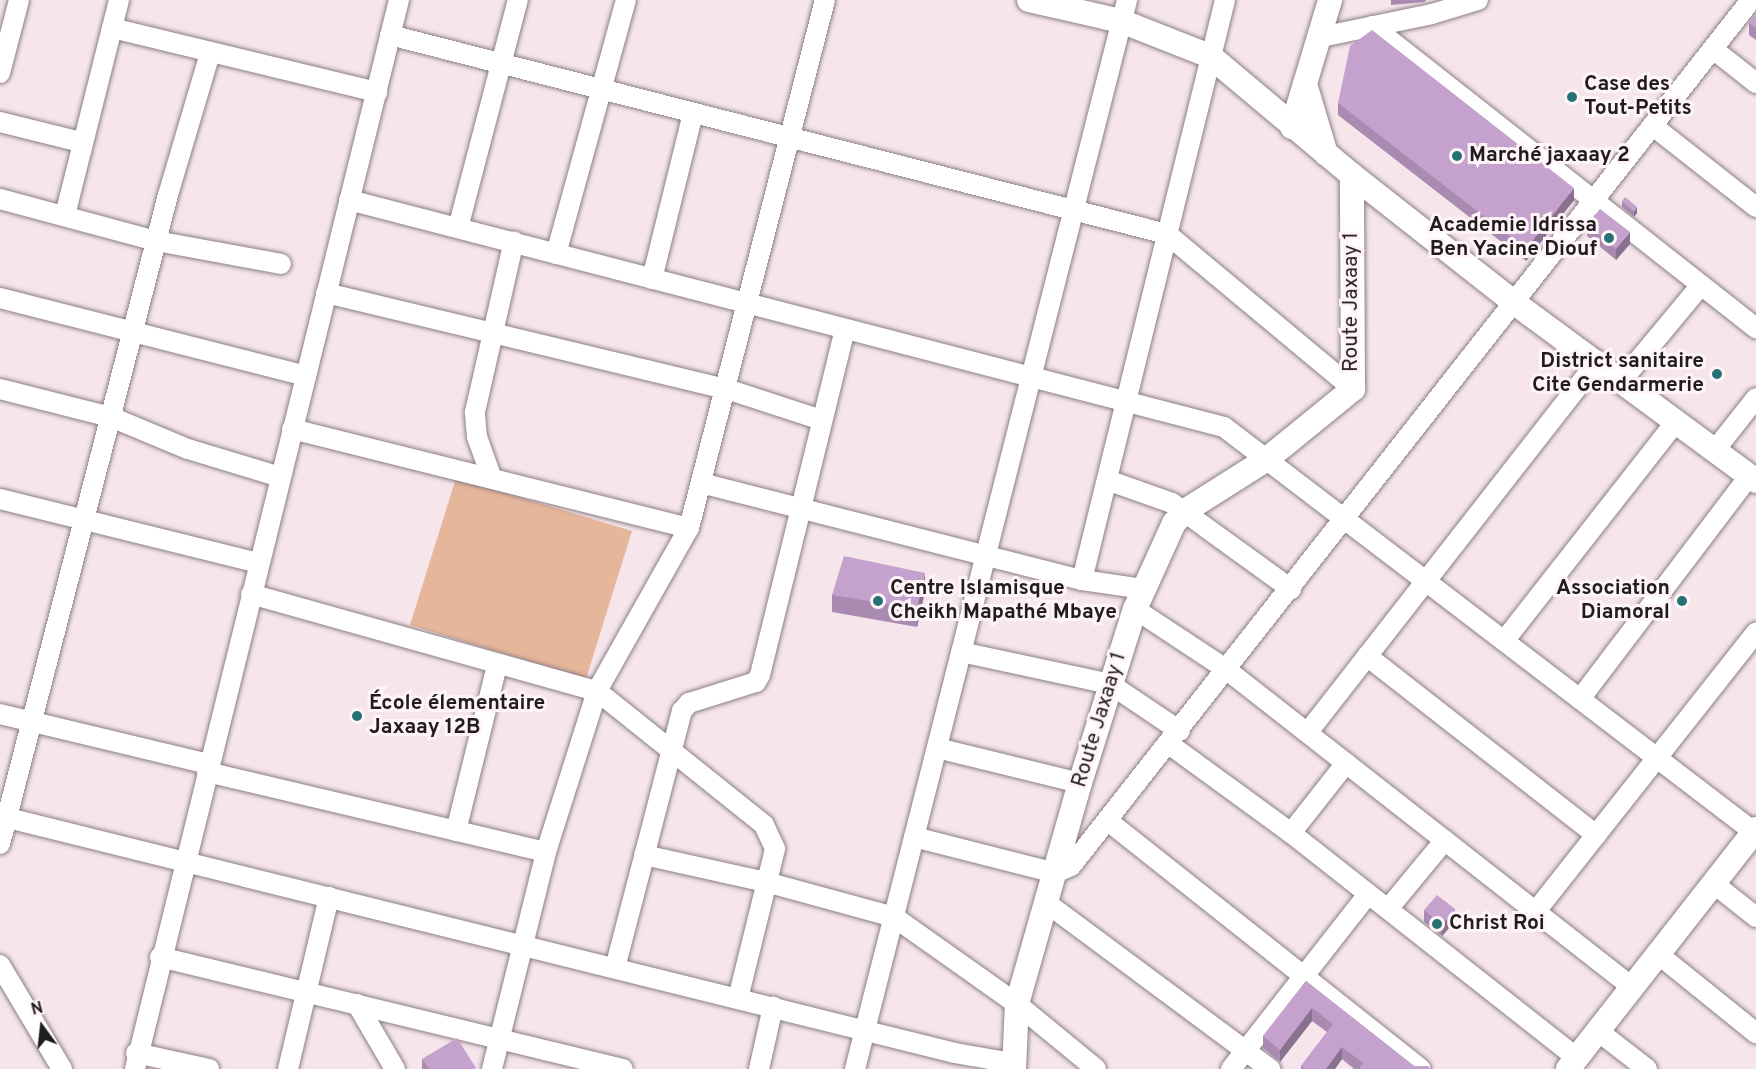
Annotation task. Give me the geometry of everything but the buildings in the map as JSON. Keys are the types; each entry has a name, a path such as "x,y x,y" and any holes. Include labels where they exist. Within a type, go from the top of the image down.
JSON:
{"street":[{"path":"0,73 6,27 19,0"},
{"path":"65,215 81,142 119,0"},
{"path":"208,1069 133,1064 399,0"},
{"path":"458,228 518,0"},
{"path":"556,254 626,0"},
{"path":"492,1069 546,852 597,692 689,528 727,389 825,0"},
{"path":"1030,0 1124,11 1210,56 1292,127 1516,304 1598,361 1675,423 1753,479 1580,699"},
{"path":"1082,580 1225,0"},
{"path":"1292,127 1321,37 1330,0"},
{"path":"1321,37 1372,26 1434,7 1478,0"},
{"path":"914,837 1055,873 1071,866 1516,304 1751,0"},
{"path":"855,1069 1124,11"},
{"path":"1372,26 1756,328"},
{"path":"112,28 377,92"},
{"path":"390,35 1167,234 1353,389"},
{"path":"1713,49 1756,83"},
{"path":"0,844 3,817 32,721 156,241 210,52"},
{"path":"1305,84 1326,154"},
{"path":"652,279 693,112"},
{"path":"0,122 81,142"},
{"path":"1653,126 1756,207"},
{"name":"Route Jaxaay 1","path":"1014,1066 1017,1004 1048,904 1080,783 1110,684 1140,599 1174,523 1185,511 1267,459 1353,389 1352,175"},
{"path":"0,199 156,241 281,264"},
{"path":"349,200 1224,427 1657,758 1755,830 1573,1064 1388,909 1290,833 1110,684 961,652"},
{"path":"492,476 474,425 514,241"},
{"path":"1623,380 1701,285"},
{"path":"326,293 727,389 822,420"},
{"path":"0,298 306,376"},
{"path":"615,968 674,752 682,711 689,703 756,682 760,675 799,508 845,329"},
{"path":"1308,732 1598,361"},
{"path":"0,389 111,417 188,449 280,477"},
{"path":"1715,450 1756,398"},
{"path":"1504,641 1675,423"},
{"path":"292,429 492,476 689,528"},
{"path":"1107,480 1152,494 1185,511 1291,590"},
{"path":"701,483 1082,580 1140,599 1227,670 1632,987"},
{"path":"0,499 259,563"},
{"path":"251,594 597,692 674,752 771,835 775,849 738,999"},
{"path":"1536,911 1756,632"},
{"path":"1367,656 1596,835"},
{"path":"456,831 497,665"},
{"path":"0,714 546,852"},
{"path":"937,748 1080,783"},
{"path":"1290,833 1346,763"},
{"path":"3,817 865,1030 953,1061 1014,1066"},
{"path":"1108,821 1421,1069"},
{"path":"1388,909 1445,840"},
{"path":"644,855 766,882 894,917 1017,1004 1096,1069"},
{"path":"1713,883 1756,917"},
{"path":"1231,1069 1368,894"},
{"path":"288,1069 329,897"},
{"path":"1048,904 1270,1069"},
{"path":"1658,954 1756,1033"},
{"path":"160,957 623,1069"},
{"path":"0,965 62,1069"},
{"path":"357,1004 395,1069"},
{"path":"759,1069 773,1007"},
{"path":"1598,1030 1647,1069"}],"shaded area":[{"path":"456,478 632,531 586,679 410,625"}],"place":[{"name":"Case des Tout-Petits","path":"1572,97"},
{"name":"Marché jaxaay 2","path":"1457,156"},
{"name":"Academie Idrissa Ben Yacine Diouf","path":"1609,238"},
{"name":"District sanitaire Cite Gendarmerie","path":"1717,374"},
{"name":"Centre Islamisque Cheikh Mapathé Mbaye","path":"878,601"},
{"name":"Association Diamoral","path":"1682,601"},
{"name":"École élementaire Jaxaay 12B","path":"357,716"},
{"name":"Christ Roi","path":"1437,924"}]}
